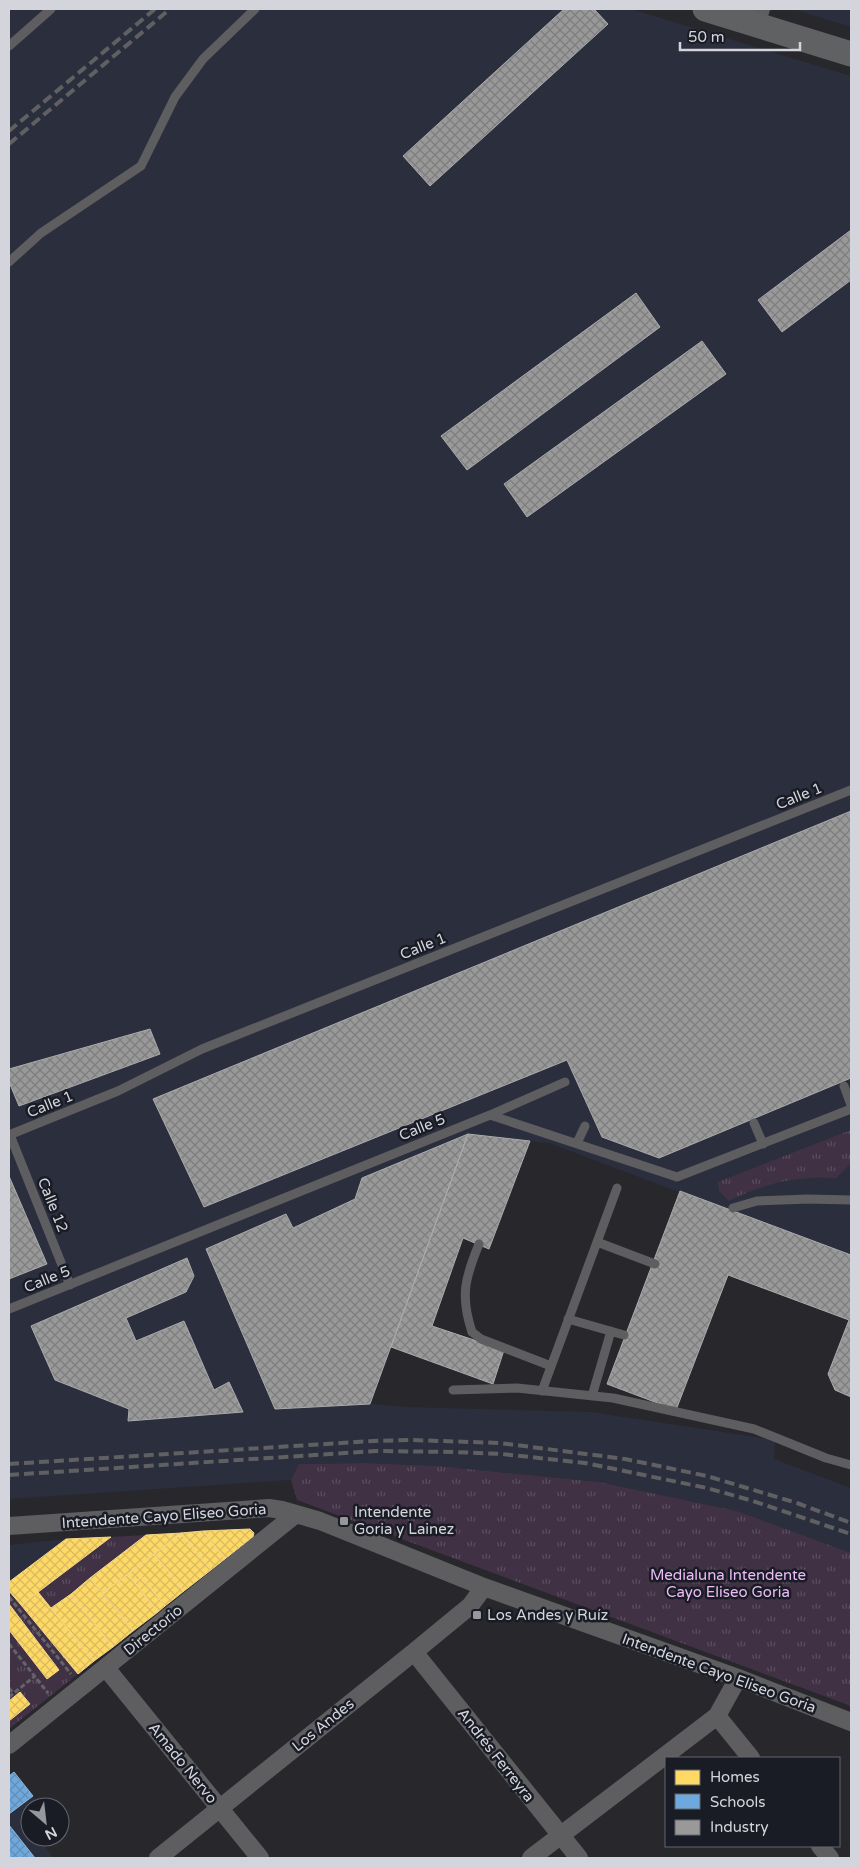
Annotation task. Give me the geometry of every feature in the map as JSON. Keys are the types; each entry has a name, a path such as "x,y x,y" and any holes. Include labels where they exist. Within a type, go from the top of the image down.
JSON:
{"street":[{"path":"705,9 758,16 851,54"},
{"name":"Intendente Cayo Eliseo Goria","path":"9,1526 269,1508 296,1514 320,1521 484,1587 738,1678 851,1722"},
{"name":"Directorio","path":"9,1745 296,1514"},
{"name":"Los Andes","path":"158,1858 470,1606 484,1587"},
{"name":"Andrés Ferreyra","path":"414,1652 579,1858"},
{"name":"Amado Nervo","path":"106,1668 260,1858"},
{"path":"531,1858 717,1716 738,1678"},
{"path":"717,1716 750,1757"},
{"path":"821,1847 830,1858"}],"lane":[{"path":"9,46 52,9"},
{"path":"9,262 41,233 141,166 175,97 203,58 255,9"},
{"name":"Calle 1","path":"9,1135 118,1091 202,1049 851,790"},
{"name":"Calle 5","path":"9,1309 490,1115 566,1082"},
{"path":"490,1115 676,1177 763,1144 851,1107 844,1086"},
{"path":"754,1123 763,1144"},
{"path":"577,1143 585,1126"},
{"name":"Calle 12","path":"9,1135 70,1285"},
{"path":"542,1391 617,1188"},
{"path":"733,1208 757,1201 808,1198 851,1200"},
{"path":"597,1242 655,1264"},
{"path":"479,1244 470,1265 464,1294 468,1322 472,1332 481,1339 551,1366"},
{"path":"568,1319 624,1335"},
{"path":"592,1396 611,1331"},
{"path":"453,1390 516,1388 614,1398 754,1429 811,1452 851,1465"}],"path":[{"path":"9,1597 82,1688"},
{"path":"9,1644 58,1706"},
{"path":"9,1697 35,1676"},
{"path":"9,1688 13,1693"}],"shaded area":[{"path":"9,9 631,9 851,76 851,1257 549,1143 468,1135 370,1404 407,1407 591,1412 775,1440 774,1459 851,1488 851,1553 737,1511 599,1482 438,1466 366,1463 299,1464 291,1480 9,1499"},
{"path":"793,9 851,9 851,27"},
{"path":"66,1539 9,1582 9,1545"},
{"path":"14,1772 33,1797 20,1797 20,1847 45,1847 54,1858 9,1858 9,1776"}],"green space":[{"path":"851,1130 851,1163 836,1178 794,1179 767,1185 729,1201 719,1191 718,1182"},
{"name":"Medialuna Intendente Cayo Eliseo Goria","path":"366,1463 438,1466 599,1482 737,1511 851,1553 851,1706 297,1500 291,1480 299,1464"},
{"path":"146,1535 51,1608 38,1592 111,1537"},
{"path":"9,1591 78,1674 9,1729 9,1721 30,1704 20,1692 9,1701 9,1630 47,1679 59,1670 9,1604"}],"building: Homes":[{"path":"250,1529 254,1533 253,1537 225,1559 203,1531"},
{"path":"203,1531 225,1559 211,1570 181,1533"},
{"path":"181,1533 211,1570 184,1591 154,1554"},
{"path":"182,1533 103,1593 90,1578 146,1535"},
{"path":"111,1537 21,1605 9,1591 9,1582 66,1539"},
{"path":"154,1554 184,1591 165,1606 142,1577 135,1583 128,1574"},
{"path":"128,1574 158,1612 133,1631 103,1593"},
{"path":"142,1577 165,1606 158,1612 135,1583"},
{"path":"90,1578 133,1631 113,1647 71,1594"},
{"path":"38,1592 94,1661 78,1674 21,1605"},
{"path":"71,1594 113,1647 94,1661 51,1608"},
{"path":"9,1604 59,1670 47,1679 9,1630"},
{"path":"20,1692 30,1704 9,1721 9,1701"}],"building: Schools":[{"path":"14,1772 33,1796 20,1797 20,1806 9,1814 9,1776"},
{"path":"9,1825 20,1839 20,1847 26,1847 35,1858 9,1858"}],"building: Industry":[{"path":"564,9 594,9 608,24 430,186 403,156"},
{"path":"851,230 851,280 782,332 758,300"},
{"path":"636,293 660,327 467,470 441,436"},
{"path":"702,341 726,374 527,517 504,484"},
{"path":"851,811 851,1078 659,1158 602,1137 567,1060 204,1207 153,1099"},
{"path":"150,1029 160,1054 19,1106 9,1082 9,1069"},
{"path":"468,1134 370,1404 275,1409 206,1249 286,1214 293,1228 355,1199 362,1178"},
{"path":"468,1134 530,1141 489,1249 463,1238 432,1326 504,1350 493,1384 391,1347"},
{"path":"9,1176 47,1264 9,1279"},
{"path":"680,1191 851,1255 851,1397 835,1390 828,1374 849,1320 728,1275 676,1410 607,1384"},
{"path":"187,1258 194,1276 186,1292 126,1318 136,1341 184,1321 214,1390 229,1382 243,1412 128,1421 129,1409 55,1380 31,1326"}],"railway":[{"path":"9,131 155,9"},
{"path":"9,144 170,9"},
{"path":"9,1464 373,1441 411,1440 500,1443 625,1459 707,1476 797,1503 851,1523"},
{"path":"9,1475 376,1451 502,1454 585,1463 707,1488 753,1501 851,1534"}],"place":[{"name":"Intendente Goria y Lainez","path":"344,1521"},
{"name":"Los Andes y Ruíz","path":"477,1615"}]}
